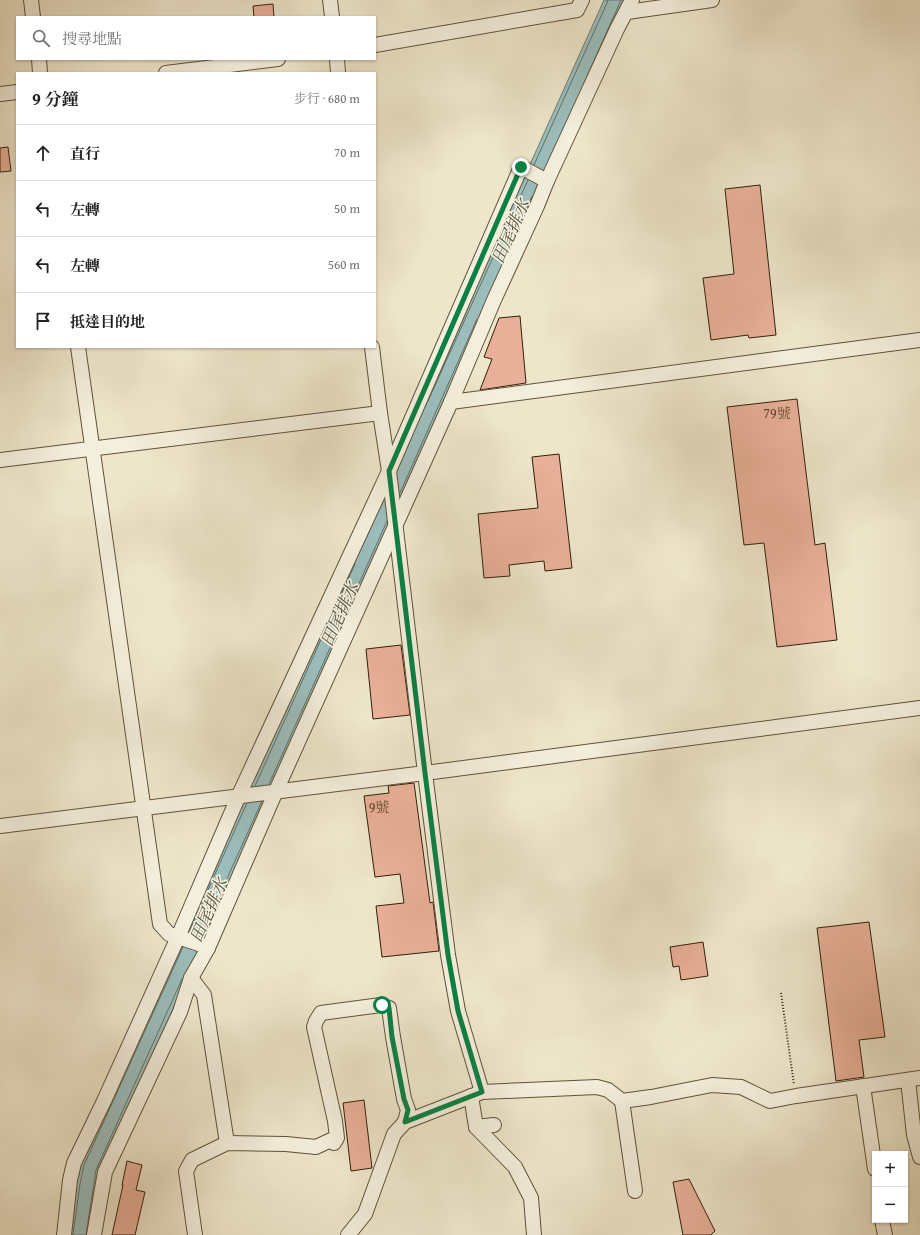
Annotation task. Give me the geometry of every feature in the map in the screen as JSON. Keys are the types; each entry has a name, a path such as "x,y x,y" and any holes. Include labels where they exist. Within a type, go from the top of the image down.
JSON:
{"street":[{"path":"31,0 33,16"},
{"path":"330,0 332,16"},
{"path":"376,45 577,10 582,0"},
{"path":"94,1235 105,1172 180,1012 203,946 276,791 451,402 494,300 617,29 629,6 712,0"},
{"path":"39,60 40,72"},
{"path":"174,72 270,60"},
{"path":"337,60 338,72"},
{"path":"0,94 16,92"},
{"path":"64,1235 70,1180 74,1163 104,1101 178,937 239,795 389,471 521,167 548,181"},
{"path":"451,402 920,340"},
{"path":"78,348 145,808 160,924 168,934 203,946"},
{"path":"372,348 389,471 448,955 458,1011 476,1094 476,1127 515,1167 531,1198 534,1235"},
{"path":"0,460 380,413"},
{"path":"0,826 425,773 920,708"},
{"path":"191,978 204,995 227,1143"},
{"path":"195,1235 186,1171 192,1160 227,1143 286,1144 316,1147 331,1140 334,1143 336,1138 334,1121 314,1027 321,1013 382,1005 389,1008 395,1052 404,1099 408,1110 405,1122"},
{"path":"622,1101 651,1097 712,1084 741,1087 770,1101 914,1079 914,1135 920,1157"},
{"path":"863,1086 872,1151"},
{"path":"348,1235 365,1214 394,1134 405,1122 476,1094 597,1087 608,1090 622,1101 635,1191"},
{"path":"476,1127 494,1125"},
{"path":"883,1223 885,1235"}],"path":[{"path":"781,993 796,1096"}],"water":[{"name":"田尾排水","path":"604,0 625,0 100,1172 90,1235 69,1235 80,1164"}],"building":[{"path":"273,4 274,16 254,16 253,6"},
{"path":"8,147 11,171 0,172 0,148"},
{"path":"760,185 776,335 749,338 748,335 711,340 703,278 734,274 725,189"},
{"path":"520,316 526,383 480,390 492,359 484,357 499,318"},
{"path":"797,399 815,545 825,543 837,640 777,647 764,543 744,545 727,407"},
{"path":"559,454 572,568 545,571 544,561 509,565 510,576 484,578 478,514 538,508 532,457"},
{"path":"401,645 410,715 373,719 366,649"},
{"path":"414,783 430,903 433,902 439,951 382,957 376,906 404,903 400,874 375,877 364,796 389,793 388,786"},
{"path":"869,922 885,1037 859,1040 864,1077 836,1081 817,928"},
{"path":"703,942 708,976 681,980 679,966 673,967 670,947"},
{"path":"364,1100 372,1168 351,1171 343,1103"},
{"path":"127,1161 142,1165 136,1190 145,1192 135,1235 112,1235 123,1185"},
{"path":"689,1179 715,1231 711,1235 683,1235 673,1182"}],"route":[{"path":"382,1005 389,1008 392,1037 404,1099 408,1110 405,1122 482,1092 458,1011 448,955 389,471 521,167"}]}
